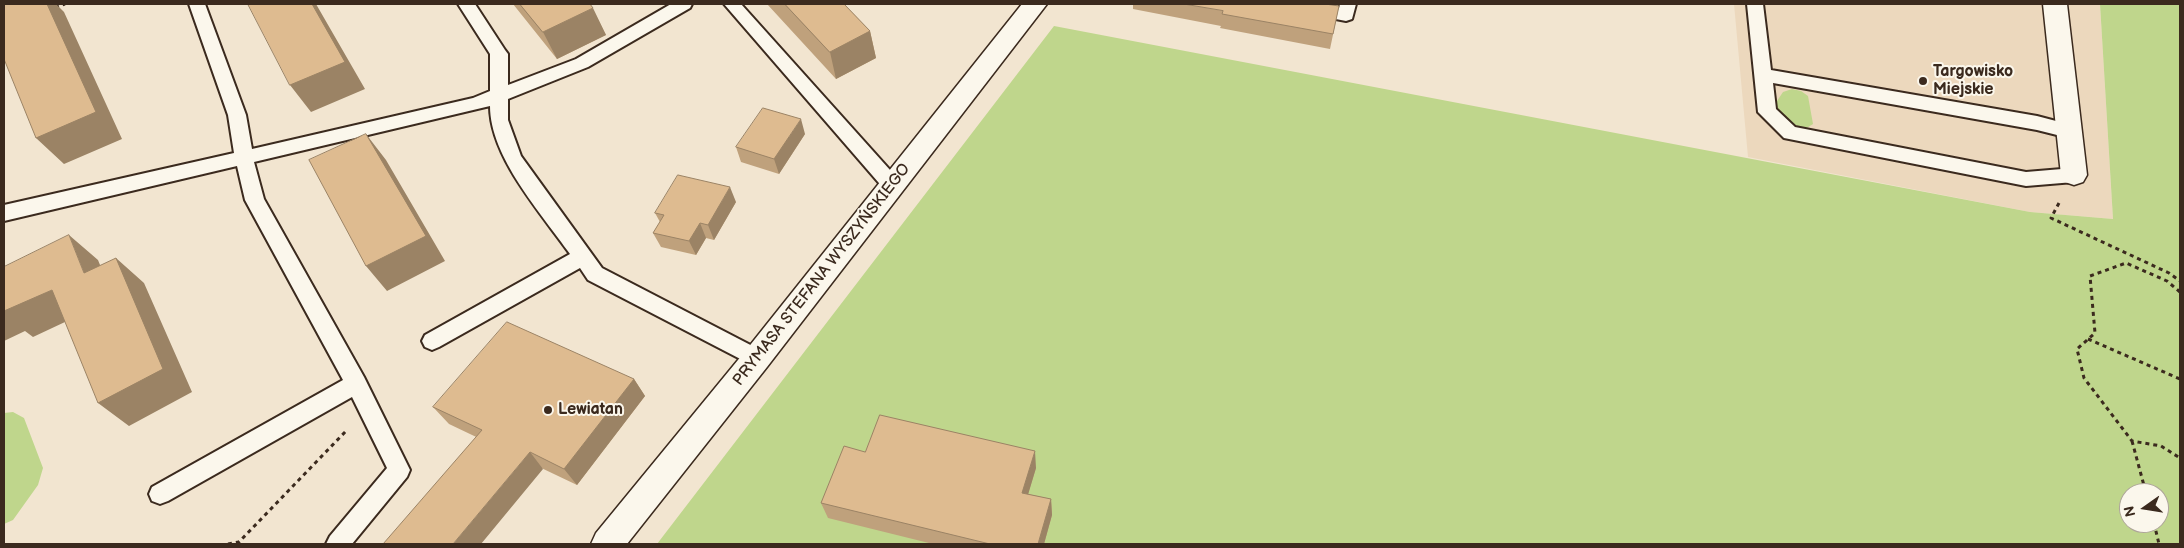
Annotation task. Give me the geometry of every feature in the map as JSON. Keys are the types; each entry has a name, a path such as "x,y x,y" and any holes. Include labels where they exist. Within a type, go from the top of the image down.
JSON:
{"street":[{"name":"PRYMASA STEFANA WYSZYŃSKIEGO","path":"607,544 757,358 1035,4"},
{"path":"2055,4 2074,175"}],"lane":[{"path":"198,4 237,115 244,158 255,200 356,384 399,470 338,544"},
{"path":"466,4 499,54 499,120 513,159 582,257 596,274 757,358"},
{"path":"4,213 476,104 582,62 684,4"},
{"path":"732,4 892,185"},
{"path":"1289,4 1346,15 1348,4"},
{"path":"1755,4 1767,112 1790,133 2026,179 2074,175"},
{"path":"1763,75 2069,131"},
{"path":"432,341 582,257"},
{"path":"160,494 356,384"}],"path":[{"path":"47,11 65,4"},
{"path":"2074,175 2051,218 2169,273 2180,281"},
{"path":"2143,483 2132,440 2084,378 2077,349 2095,333 2090,276 2126,263 2167,281 2180,292"},
{"path":"2088,340 2180,379"},
{"path":"228,544 239,542 368,407"},
{"path":"2132,440 2161,446 2180,458"}],"shaded area":[{"name":"Targowisko Miejskie","path":"1734,4 2100,4 2113,219 2030,212 1748,157"}],"green space":[{"path":"2100,4 2180,4 2180,544 657,544 1054,26 2030,212 2113,219"},
{"path":"1792,89 1801,91 1808,96 1813,124 1805,129 1787,122 1775,104 1783,92"},
{"path":"13,412 24,418 43,468 38,485 13,520 4,524 4,413"}],"building":[{"path":"4,4 47,4 96,112 36,138 4,59"},
{"path":"248,4 312,4 345,62 290,85"},
{"path":"520,4 590,4 593,8 543,32"},
{"path":"785,4 844,4 870,31 830,52"},
{"path":"1184,4 1325,4 1339,6 1333,34 1222,14 1223,11"},
{"path":"763,108 801,119 774,159 736,147"},
{"path":"366,134 426,236 366,266 309,160"},
{"path":"678,175 730,187 708,225 700,223 689,241 653,233 664,215 655,213"},
{"path":"69,235 84,273 116,258 163,369 98,403 52,290 4,311 4,267"},
{"path":"507,322 634,379 564,469 530,452 453,544 383,544 482,430 433,407"},
{"path":"880,415 1035,451 1022,493 1051,499 1038,544 990,544 821,503 844,446 865,452"}],"place":[{"name":"Targowisko Miejskie","path":"1923,81"},
{"name":"Lewiatan","path":"548,410"}]}
